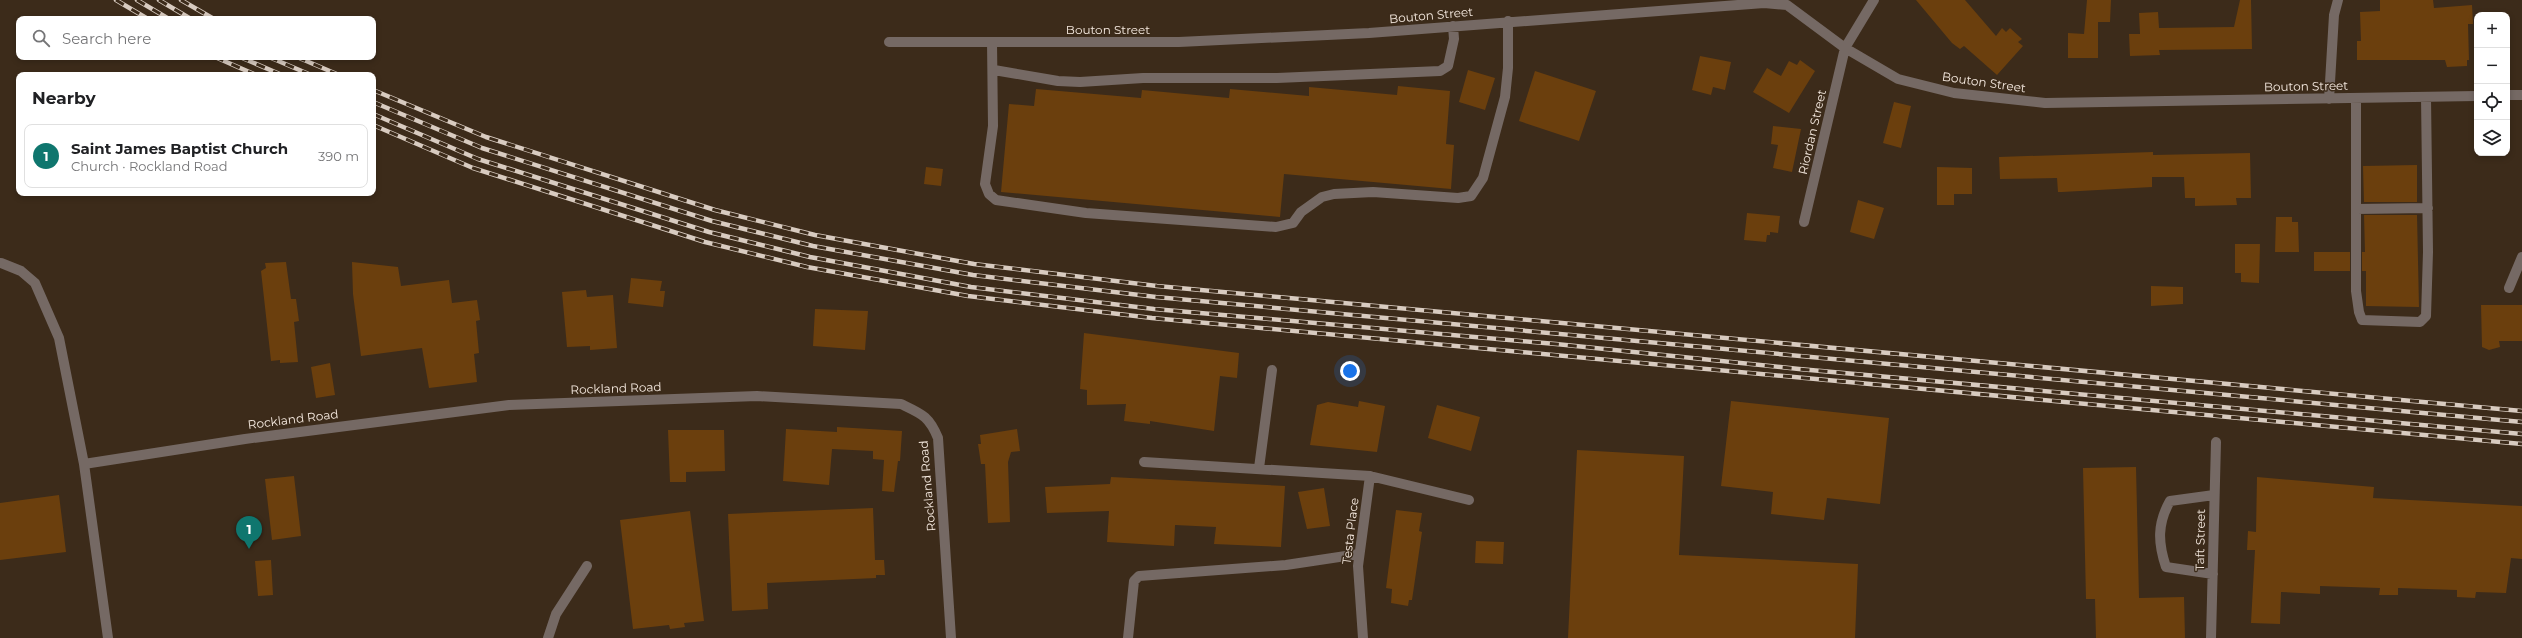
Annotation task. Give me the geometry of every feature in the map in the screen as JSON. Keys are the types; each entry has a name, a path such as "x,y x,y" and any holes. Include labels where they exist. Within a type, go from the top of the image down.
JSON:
{"street":[{"name":"Riordan Street","path":"1804,222 1845,48 1874,0"},
{"path":"2329,99 2334,15 2338,0"},
{"name":"Bouton Street","path":"889,42 1180,42 1369,33 1508,21 1764,3 1787,5 1845,48 1898,79 1954,93 2038,102 2474,96"},
{"path":"992,42 994,70 993,126 985,184 989,194 996,200 1086,213 1276,227 1293,223 1301,212 1322,197 1334,194 1373,192 1458,198 1471,196 1483,178 1505,97 1508,68 1508,21"},
{"path":"994,70 1058,82 1144,78 1277,78 1440,71 1448,66 1454,39 1453,26"},
{"path":"2510,95 2522,95"},
{"path":"2356,98 2356,291 2359,312 2362,320 2420,322 2426,316 2428,208 2426,97"},
{"path":"2356,209 2428,208"},
{"path":"2509,288 2522,257"},
{"path":"1,263 21,271 35,283 59,338 84,464 108,638"},
{"path":"1260,468 1272,370"},
{"name":"Rockland Road","path":"84,464 245,439 509,405 757,396 901,404 923,414 932,424 938,438 950,638"},
{"name":"Taft Street","path":"2211,638 2216,442"},
{"path":"1144,462 1370,476 1469,500"},
{"name":"Testa Place","path":"1363,638 1358,566 1370,476"},
{"path":"2212,574 2166,567 2159,546 2164,513 2170,501 2214,495"},
{"path":"1128,638 1134,581 1139,576 1286,565 1359,554"},
{"path":"548,638 556,614 587,566"}],"building":[{"path":"1916,0 1965,0 1996,36 2002,28 2006,32 2010,28 2022,39 2018,42 2023,46 1997,75 1964,46 1960,49 1952,43"},
{"path":"2087,0 2111,0 2110,22 2098,22 2098,58 2068,58 2068,33 2084,34"},
{"path":"2240,0 2251,0 2252,49 2159,50 2160,55 2130,56 2129,34 2140,34 2139,13 2158,12 2159,28 2234,27"},
{"path":"2380,0 2433,0 2434,8 2472,5 2473,24 2468,24 2469,60 2467,60 2467,66 2447,67 2445,60 2357,60 2357,41 2361,41 2360,12 2380,11"},
{"path":"1700,56 1731,62 1725,90 1713,87 1711,95 1692,90"},
{"path":"1800,60 1815,71 1789,113 1753,92 1767,68 1781,76 1789,61 1797,65"},
{"path":"1468,70 1495,78 1485,110 1459,102"},
{"path":"1535,71 1596,91 1579,141 1519,121"},
{"path":"1398,86 1450,91 1446,144 1454,145 1451,189 1284,174 1280,217 1001,192 1009,104 1034,106 1036,89 1141,98 1142,90 1229,98 1230,89 1309,96 1309,87 1397,95"},
{"path":"1894,102 1911,106 1901,148 1883,143"},
{"path":"1773,126 1801,129 1792,172 1773,168 1778,145 1771,144"},
{"path":"2153,152 2153,155 2250,153 2251,198 2236,198 2237,205 2195,206 2195,198 2185,198 2184,177 2152,177 2152,187 2062,192 2058,192 2057,178 2000,179 1999,157"},
{"path":"2417,165 2417,202 2364,202 2363,166"},
{"path":"926,167 943,169 941,186 924,184"},
{"path":"1937,167 1972,168 1972,194 1954,194 1954,205 1937,205"},
{"path":"1858,200 1884,208 1874,239 1850,232"},
{"path":"1747,213 1780,216 1778,233 1770,232 1770,235 1767,235 1766,242 1744,240"},
{"path":"2364,215 2417,215 2419,307 2366,306 2366,271 2362,271 2362,252 2365,252"},
{"path":"2276,217 2292,217 2292,222 2298,222 2299,252 2275,252"},
{"path":"2235,244 2260,244 2259,283 2241,282 2241,273 2235,273"},
{"path":"2314,252 2350,252 2350,271 2314,271"},
{"path":"286,262 291,299 296,299 299,321 294,322 298,362 280,363 280,360 271,361 261,271 266,268 265,263"},
{"path":"352,262 398,267 401,286 449,280 452,303 477,300 480,320 476,321 479,353 474,354 477,382 429,388 422,348 361,356 353,294"},
{"path":"631,278 662,281 660,291 665,291 663,307 628,303"},
{"path":"2151,286 2183,287 2183,304 2151,306"},
{"path":"586,290 587,297 613,295 617,348 590,350 590,346 567,347 562,292"},
{"path":"2481,305 2522,305 2522,341 2499,341 2500,347 2489,350 2482,347"},
{"path":"815,309 868,311 865,350 813,346"},
{"path":"1084,333 1239,353 1237,378 1220,376 1214,431 1150,421 1150,424 1124,421 1126,404 1087,405 1087,390 1080,389"},
{"path":"330,363 335,395 316,398 311,367"},
{"path":"1359,401 1385,406 1377,452 1310,445 1317,405 1328,402 1358,407"},
{"path":"1731,401 1889,418 1880,504 1827,498 1824,520 1771,514 1773,492 1721,486"},
{"path":"1437,405 1480,417 1471,451 1428,438"},
{"path":"837,427 902,431 900,461 898,461 894,492 882,491 884,460 873,459 873,451 832,449 829,485 783,481 786,429 837,432"},
{"path":"1017,429 1020,451 1011,452 1008,462 1010,522 988,523 985,464 981,464 978,444 981,444 980,435"},
{"path":"668,430 724,430 725,471 686,472 686,482 670,482"},
{"path":"1577,450 1684,456 1679,555 1858,564 1855,638 1568,638"},
{"path":"2136,467 2139,598 2184,597 2185,638 2096,638 2095,599 2086,599 2083,468"},
{"path":"294,476 301,536 272,540 265,479"},
{"path":"1111,477 1285,486 1281,547 1214,544 1216,527 1175,525 1174,546 1107,542 1109,511 1047,513 1045,487 1110,484"},
{"path":"2257,477 2374,487 2373,498 2522,506 2522,559 2511,558 2506,593 2476,592 2475,598 2457,597 2457,590 2398,588 2398,595 2379,595 2380,588 2320,586 2320,594 2281,592 2280,624 2251,623 2255,550 2247,550 2248,531 2256,532"},
{"path":"1324,488 1330,526 1307,529 1298,492"},
{"path":"59,495 66,552 0,560 0,503"},
{"path":"873,508 875,560 884,560 885,575 876,575 876,578 767,583 768,609 732,611 728,514"},
{"path":"1396,510 1422,513 1419,531 1422,532 1412,600 1409,600 1408,606 1391,603 1392,589 1386,588"},
{"path":"690,511 704,621 684,623 685,627 670,629 669,625 633,629 620,520"},
{"path":"1476,541 1504,542 1503,564 1475,563"},
{"path":"271,560 273,595 258,596 255,561"}],"railway":[{"path":"116,0 143,16"},
{"path":"137,0 164,16"},
{"path":"159,0 186,16"},
{"path":"181,0 209,16"},
{"path":"222,60 249,72"},
{"path":"247,60 275,72"},
{"path":"276,60 304,72"},
{"path":"304,60 332,72"},
{"path":"376,91 486,137 715,210 815,235 974,264 1157,286 2522,411"},
{"path":"376,103 482,148 712,221 813,246 973,275 1156,297 2522,422"},
{"path":"376,115 478,159 709,232 810,257 971,287 1154,309 1556,344 1799,369 2522,434"},
{"path":"376,126 473,168 705,242 807,267 968,296 1152,318 2522,444"}],"place":[{"name":"Saint James Baptist Church","path":"249,549"}]}
